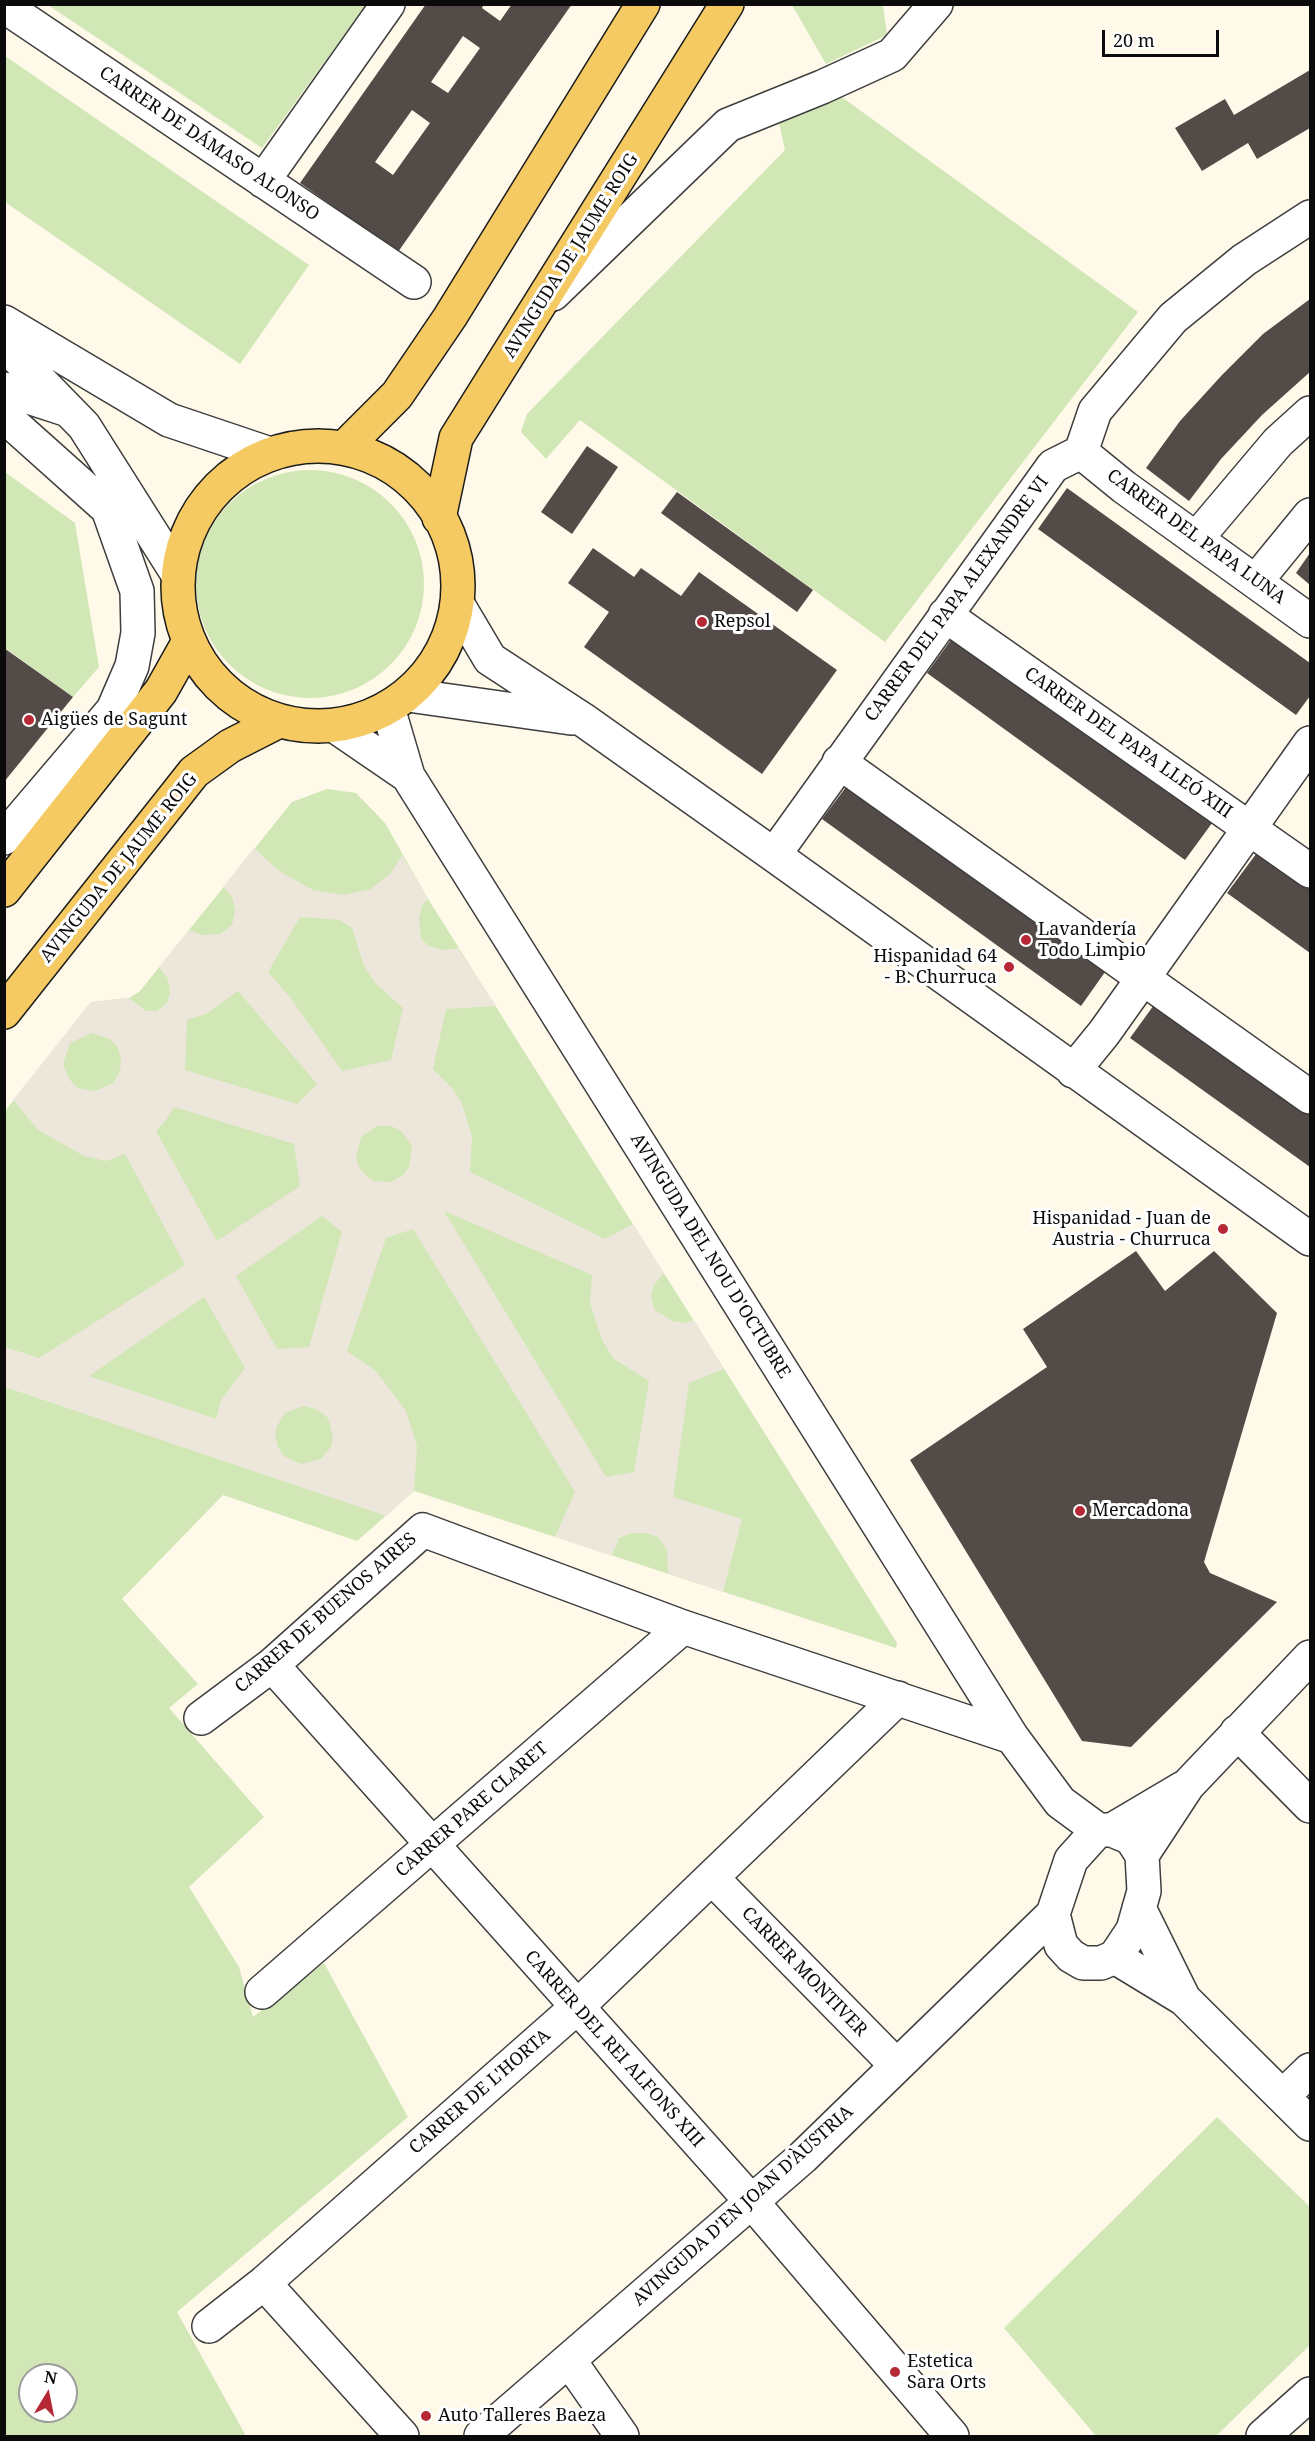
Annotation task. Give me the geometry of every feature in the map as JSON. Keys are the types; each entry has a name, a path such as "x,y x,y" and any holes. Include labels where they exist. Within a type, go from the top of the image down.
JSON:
{"main road":[{"path":"345,447 397,395 444,327 643,4"},
{"name":"AVINGUDA DE JAUME ROIG","path":"439,518 456,438 727,4"},
{"path":"316,446 345,447 386,463 405,476 429,499 458,567 458,604 449,639 435,664 398,701 360,721 335,726 318,727 279,721 256,713 231,697 212,679 188,644 179,615 177,573 189,529 206,500 227,478 270,454 316,446"},
{"path":"4,890 161,691 188,644"},
{"name":"AVINGUDA DE JAUME ROIG","path":"4,1012 194,772 230,746 279,721"}],"street":[{"path":"263,181 388,4"},
{"path":"541,305 728,125 892,55 936,4"},
{"name":"CARRER DE DÁMASO ALONSO","path":"4,6 414,282"},
{"path":"1081,452 1095,411 1173,318 1244,260 1311,216"},
{"path":"4,322 169,420 270,454"},
{"path":"4,344 84,426 177,573"},
{"path":"4,389 70,411"},
{"path":"1196,539 1278,442 1311,413"},
{"path":"4,416 108,509 137,591 138,633 132,666 113,710 4,838"},
{"name":"CARRER DEL PAPA LUNA","path":"1081,452 1124,487 1257,580 1311,621"},
{"name":"CARRER DEL PAPA ALEXANDRE VI","path":"774,855 1053,466 1081,452"},
{"path":"1257,580 1311,515"},
{"path":"458,604 490,659 582,719 1311,1239"},
{"name":"CARRER DEL PAPA LLEÓ XIII","path":"945,615 1311,871"},
{"path":"398,701 582,719"},
{"name":"AVINGUDA DEL NOU D'OCTUBRE","path":"398,701 408,776"},
{"name":"AVINGUDA DEL NOU D'OCTUBRE","path":"335,726 408,776 1012,1737 1060,1802 1105,1830"},
{"path":"1073,1071 1143,978 1311,743"},
{"path":"839,762 1311,1097"},
{"path":"4,860 36,849"},
{"name":"CARRER DE BUENOS AIRES","path":"201,1718 272,1665 423,1530 683,1627"},
{"path":"683,1627 1012,1737"},
{"name":"CARRER PARE CLARET","path":"262,1992 683,1627"},
{"path":"1142,1856 1188,1785 1311,1657"},
{"name":"CARRER DEL REI ALFONS XIII","path":"272,1665 576,2008 751,2201 952,2436"},
{"name":"CARRER DE L'HORTA","path":"209,2326 264,2283 576,2008 713,1879 898,1698"},
{"path":"1237,1732 1311,1806"},
{"path":"1105,1830 1131,1838 1142,1856 1144,1875 1139,1908 1133,1930 1115,1957 1101,1963 1083,1963 1071,1956 1061,1945 1056,1933 1053,1914 1071,1860 1105,1830 1188,1785"},
{"name":"AVINGUDA DEL NOU D'OCTUBRE","path":"1060,1802 1071,1860"},
{"name":"CARRER MONTIVER","path":"713,1879 896,2065"},
{"path":"1139,1908 1184,1999"},
{"name":"AVINGUDA D'EN JOAN D'ÀUSTRIA","path":"481,2436 803,2157 1053,1914"},
{"path":"998,1967 1071,1956"},
{"path":"1115,1957 1184,1999 1311,2124"},
{"path":"1283,2096 1311,2070"},
{"path":"264,2283 402,2436"},
{"path":"569,2360 622,2436"},
{"path":"1263,2436 1311,2394"}],"green space":[{"path":"366,4 262,148 48,5"},
{"path":"792,5 883,5 887,35 826,64"},
{"path":"5,56 309,265 240,364 5,202"},
{"path":"839,95 1138,312 885,642 580,420 546,459 521,432 527,414 785,150 778,118"},
{"path":"299,470 321,470 354,478 374,489 391,503 405,520 416,540 424,573 422,606 416,628 405,648 391,665 374,679 354,690 321,698 299,698 266,690 256,685 237,672 222,657 204,628 196,595 196,573 204,540 209,530 222,511 237,496 266,478"},
{"path":"5,472 75,523 99,667 73,697 5,648"},
{"path":"327,789 356,793 385,823 428,899 897,1643 896,1648 414,1491 357,1541 223,1495 122,1599 198,1684 169,1708 264,1817 189,1887 239,1967 253,2017 324,1963 408,2117 177,2312 246,2436 4,2436 5,1111 91,1002 129,998 140,991 292,802"},
{"path":"1217,2117 1310,2207 1310,2345 1216,2436 1096,2436 1004,2328"}],"shaded area":[{"path":"254,848 279,871 313,890 344,895 371,889 391,873 402,855 428,899 422,906 419,918 421,939 429,946 444,950 458,948 496,1006 446,1009 433,1069 452,1088 462,1104 472,1136 470,1172 605,1239 633,1224 664,1273 654,1285 651,1295 654,1309 672,1321 685,1323 694,1320 724,1369 689,1383 673,1497 742,1519 723,1592 668,1573 667,1550 658,1537 646,1533 632,1533 619,1538 612,1556 555,1537 575,1492 413,1229 386,1238 347,1351 376,1371 406,1411 417,1446 414,1491 386,1516 5,1387 5,1347 39,1358 185,1265 125,1154 106,1161 84,1156 38,1130 13,1100 91,1002 129,998 146,1011 157,1011 167,1003 170,992 168,979 159,967 189,930 202,935 220,934 232,925 235,911 232,897 223,887","holes":["300,917 340,920 352,928 364,966 375,983 403,1008 391,1060 342,1071 290,997 268,972","238,991 317,1084 297,1104 185,1070 187,1020 206,1014","92,1033 110,1039 118,1048 121,1060 120,1071 113,1083 95,1091 78,1088 69,1079 63,1064 70,1043","174,1107 294,1144 300,1186 217,1241 156,1131","377,1126 391,1126 401,1131 412,1146 409,1167 403,1175 391,1182 374,1181 368,1177 360,1169 356,1158 361,1137","444,1211 592,1275 590,1303 602,1340 614,1359 649,1381 634,1472 606,1477","322,1216 342,1232 309,1347 277,1349 236,1276","204,1297 245,1368 221,1400 216,1419 89,1376","304,1406 316,1409 328,1418 333,1437 331,1447 321,1459 301,1464 284,1456 278,1447 275,1435 277,1426 285,1413"]}],"building":[{"path":"426,4 484,4 482,8 500,21 512,4 572,4 398,252 300,183","holes":["463,36 480,48 448,93 431,82","412,110 430,123 393,175 375,162"]},
{"path":"1310,70 1310,128 1257,159 1248,143 1202,171 1175,128 1225,99 1234,115"},
{"path":"1310,299 1310,372 1262,415 1221,459 1189,501 1146,468 1180,421 1222,375 1263,334"},
{"path":"587,446 618,467 572,534 541,512"},
{"path":"1067,488 1310,663 1310,696 1296,715 1038,529"},
{"path":"677,492 813,590 797,612 661,513"},
{"path":"593,548 634,577 641,568 681,596 699,572 837,670 762,774 584,647 609,612 568,583"},
{"path":"1310,553 1310,585 1296,573"},
{"path":"956,633 1215,819 1185,860 927,673"},
{"path":"4,648 73,697 4,782"},
{"path":"852,779 1110,965 1081,1006 822,819"},
{"path":"1262,846 1310,881 1310,953 1227,893"},
{"path":"1159,998 1310,1107 1310,1167 1130,1038"},
{"name":"Mercadona","path":"1136,1251 1165,1291 1214,1251 1277,1313 1204,1562 1210,1573 1277,1602 1131,1747 1082,1741 910,1460 1047,1367 1023,1329"}],"place":[{"name":"Repsol","path":"702,622"},
{"name":"Aigües de Sagunt","path":"29,720"},
{"name":"Lavandería Todo Limpio","path":"1026,940"},
{"name":"Hispanidad 64 - B. Churruca","path":"1009,967"},
{"name":"Hispanidad - Juan de Austria - Churruca","path":"1223,1229"},
{"name":"Mercadona","path":"1080,1511"},
{"name":"Estetica Sara Orts","path":"895,2372"},
{"name":"Auto Talleres Baeza","path":"426,2416"}]}
